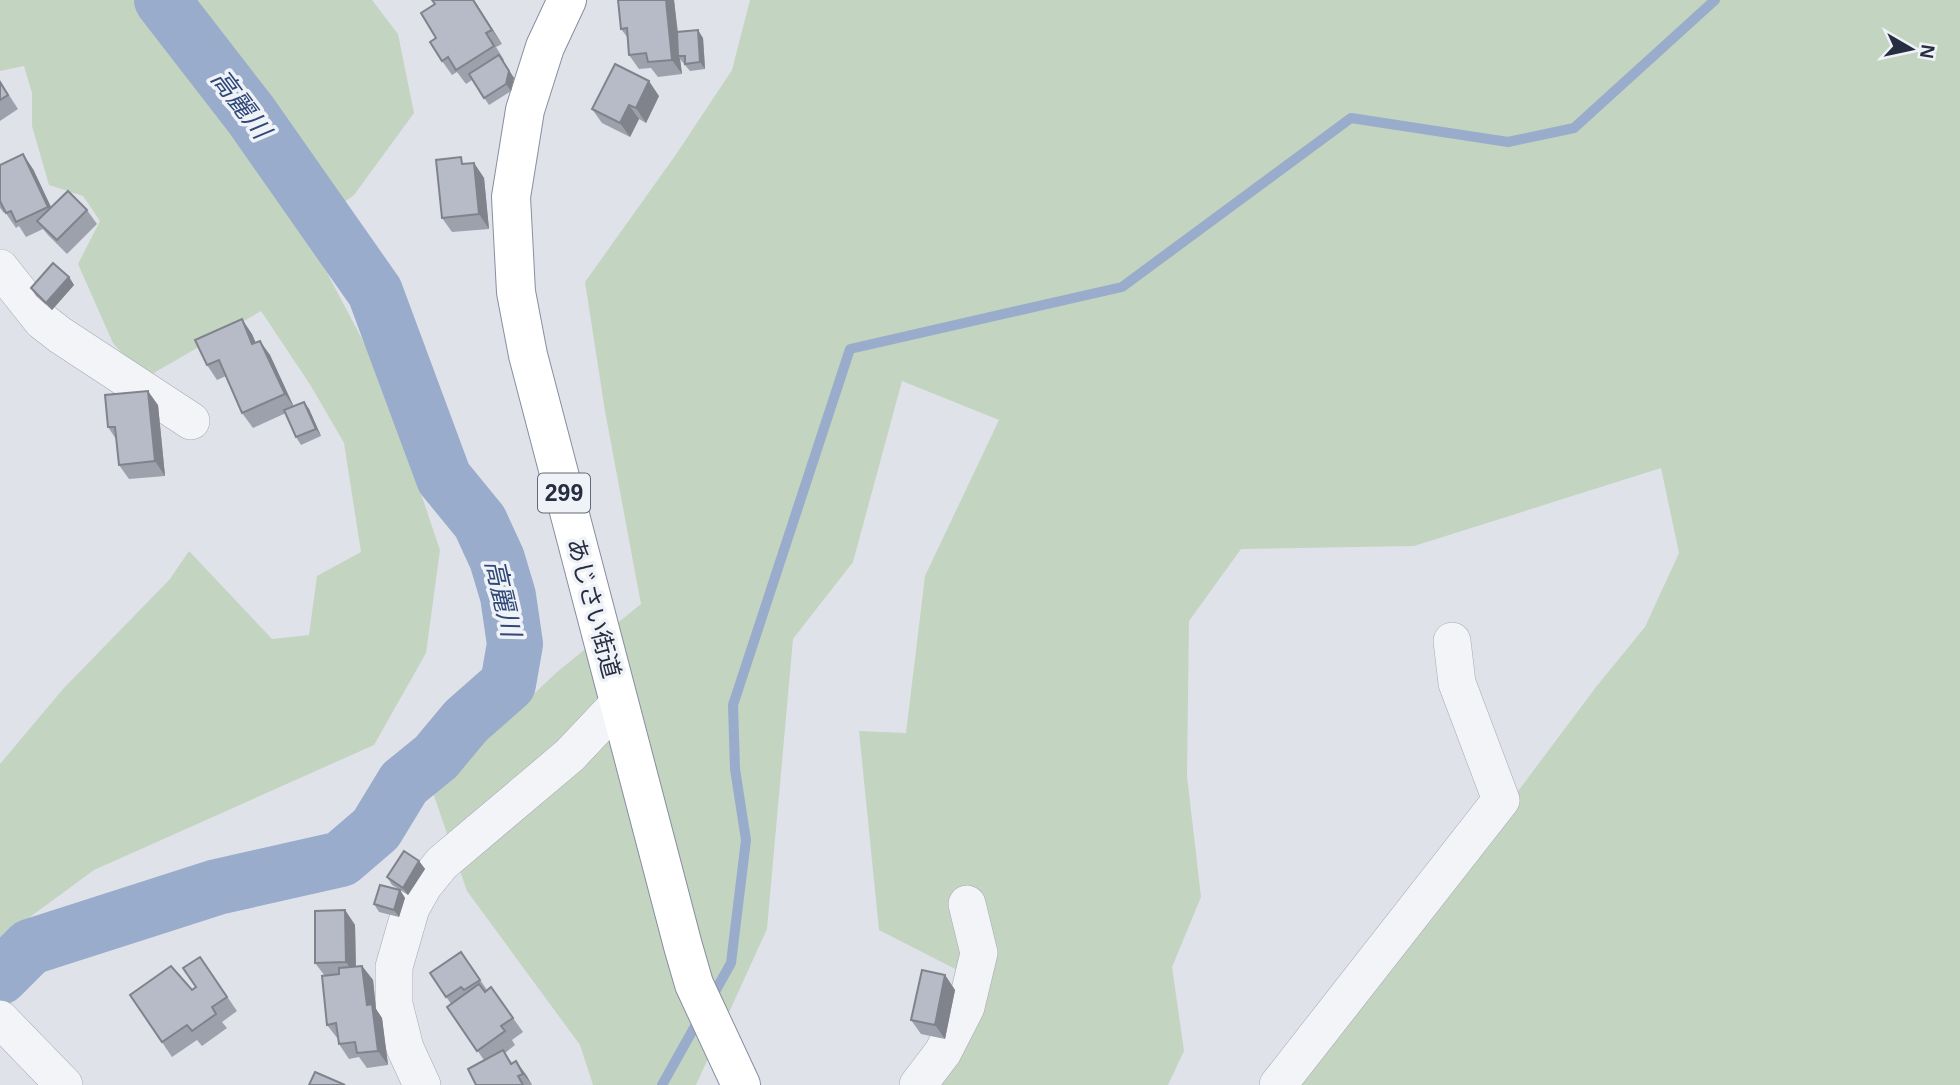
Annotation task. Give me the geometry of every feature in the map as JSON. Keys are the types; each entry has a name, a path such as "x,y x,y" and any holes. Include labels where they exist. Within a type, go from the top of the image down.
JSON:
{"highway":[{"name":"あじさい街道","path":"567,0 545,47 525,110 512,197 516,292 528,355 694,984 741,1085"}],"street":[{"path":"0,268 42,321 191,421"},
{"path":"1278,1085 1501,800 1457,683 1452,641"},
{"path":"422,1085 405,1048 394,1004 394,967 411,908 424,885 442,863 570,754 619,703"},
{"path":"918,1085 943,1052 966,1007 979,953 967,904"},
{"path":"0,1019 64,1085"}],"green space":[{"path":"0,0 372,0 398,34 414,113 354,195 305,231 381,375 440,550 426,653 374,745 94,870 0,939 0,764 63,689 170,579 189,551 272,639 309,635 317,576 361,552 344,443 311,386 261,311 145,378 113,343 78,264 100,221 83,196 49,185 32,126 32,93 24,66 0,71"},
{"path":"750,0 1960,0 1960,1085 1298,1085 1596,687 1645,627 1679,553 1661,468 1414,546 1241,549 1189,621 1187,776 1201,897 1172,967 1184,1051 1168,1085 928,1085 967,975 879,930 859,731 906,733 925,576 999,420 902,381 853,562 793,639 767,929 696,1085 593,1085 580,1045 467,891 432,790 557,672 641,604 605,411 585,282 732,70"}],"building":[{"path":"432,0 473,0 492,30 486,33 494,46 456,70 448,57 442,61 430,42 436,38 421,13 435,4"},
{"path":"618,0 666,0 672,60 648,62 646,53 629,55 627,28 621,29"},
{"path":"698,30 700,62 685,64 685,56 678,56 677,32"},
{"path":"499,55 509,71 506,84 484,98 469,74"},
{"path":"615,64 649,81 636,108 629,105 620,123 592,109"},
{"path":"0,82 8,95 0,100"},
{"path":"23,154 48,207 16,222 11,211 6,213 0,201 0,165"},
{"path":"461,157 462,164 474,163 479,214 442,218 436,160"},
{"path":"68,191 87,210 57,240 37,221"},
{"path":"53,263 69,277 46,303 31,288"},
{"path":"242,319 252,344 260,341 285,394 242,413 219,360 207,365 195,340"},
{"path":"148,391 155,461 119,465 115,427 108,427 105,395"},
{"path":"304,402 316,429 296,437 284,410"},
{"path":"404,851 419,861 403,888 387,877"},
{"path":"380,885 400,890 394,910 374,904"},
{"path":"345,910 346,962 315,963 315,911"},
{"path":"461,952 480,980 464,990 461,987 446,997 430,973"},
{"path":"200,957 227,997 212,1007 216,1014 192,1031 187,1025 162,1042 130,995 171,966 192,990 196,987 183,968"},
{"path":"362,966 367,1005 372,1004 378,1051 357,1053 355,1042 339,1044 336,1023 327,1025 322,976 339,974 339,968"},
{"path":"922,970 945,975 935,1025 911,1020"},
{"path":"479,984 485,992 491,987 513,1018 501,1026 505,1031 477,1051 447,1007"},
{"path":"503,1050 511,1064 516,1061 523,1074 518,1076 523,1085 476,1085 468,1069"},
{"path":"315,1072 345,1085 309,1085"}],"waterway":[{"name":"高麗川","path":"0,977 30,947 217,887 341,859 376,829 404,783 436,757 466,721 508,684 515,644 508,596 497,559 480,522 444,478 375,292 251,115 162,0"},
{"path":"712,997 731,963 746,840 735,769 733,705 850,349 1122,287 1351,118 1508,142 1574,128 1715,0"},
{"path":"662,1085 699,1019"}]}
